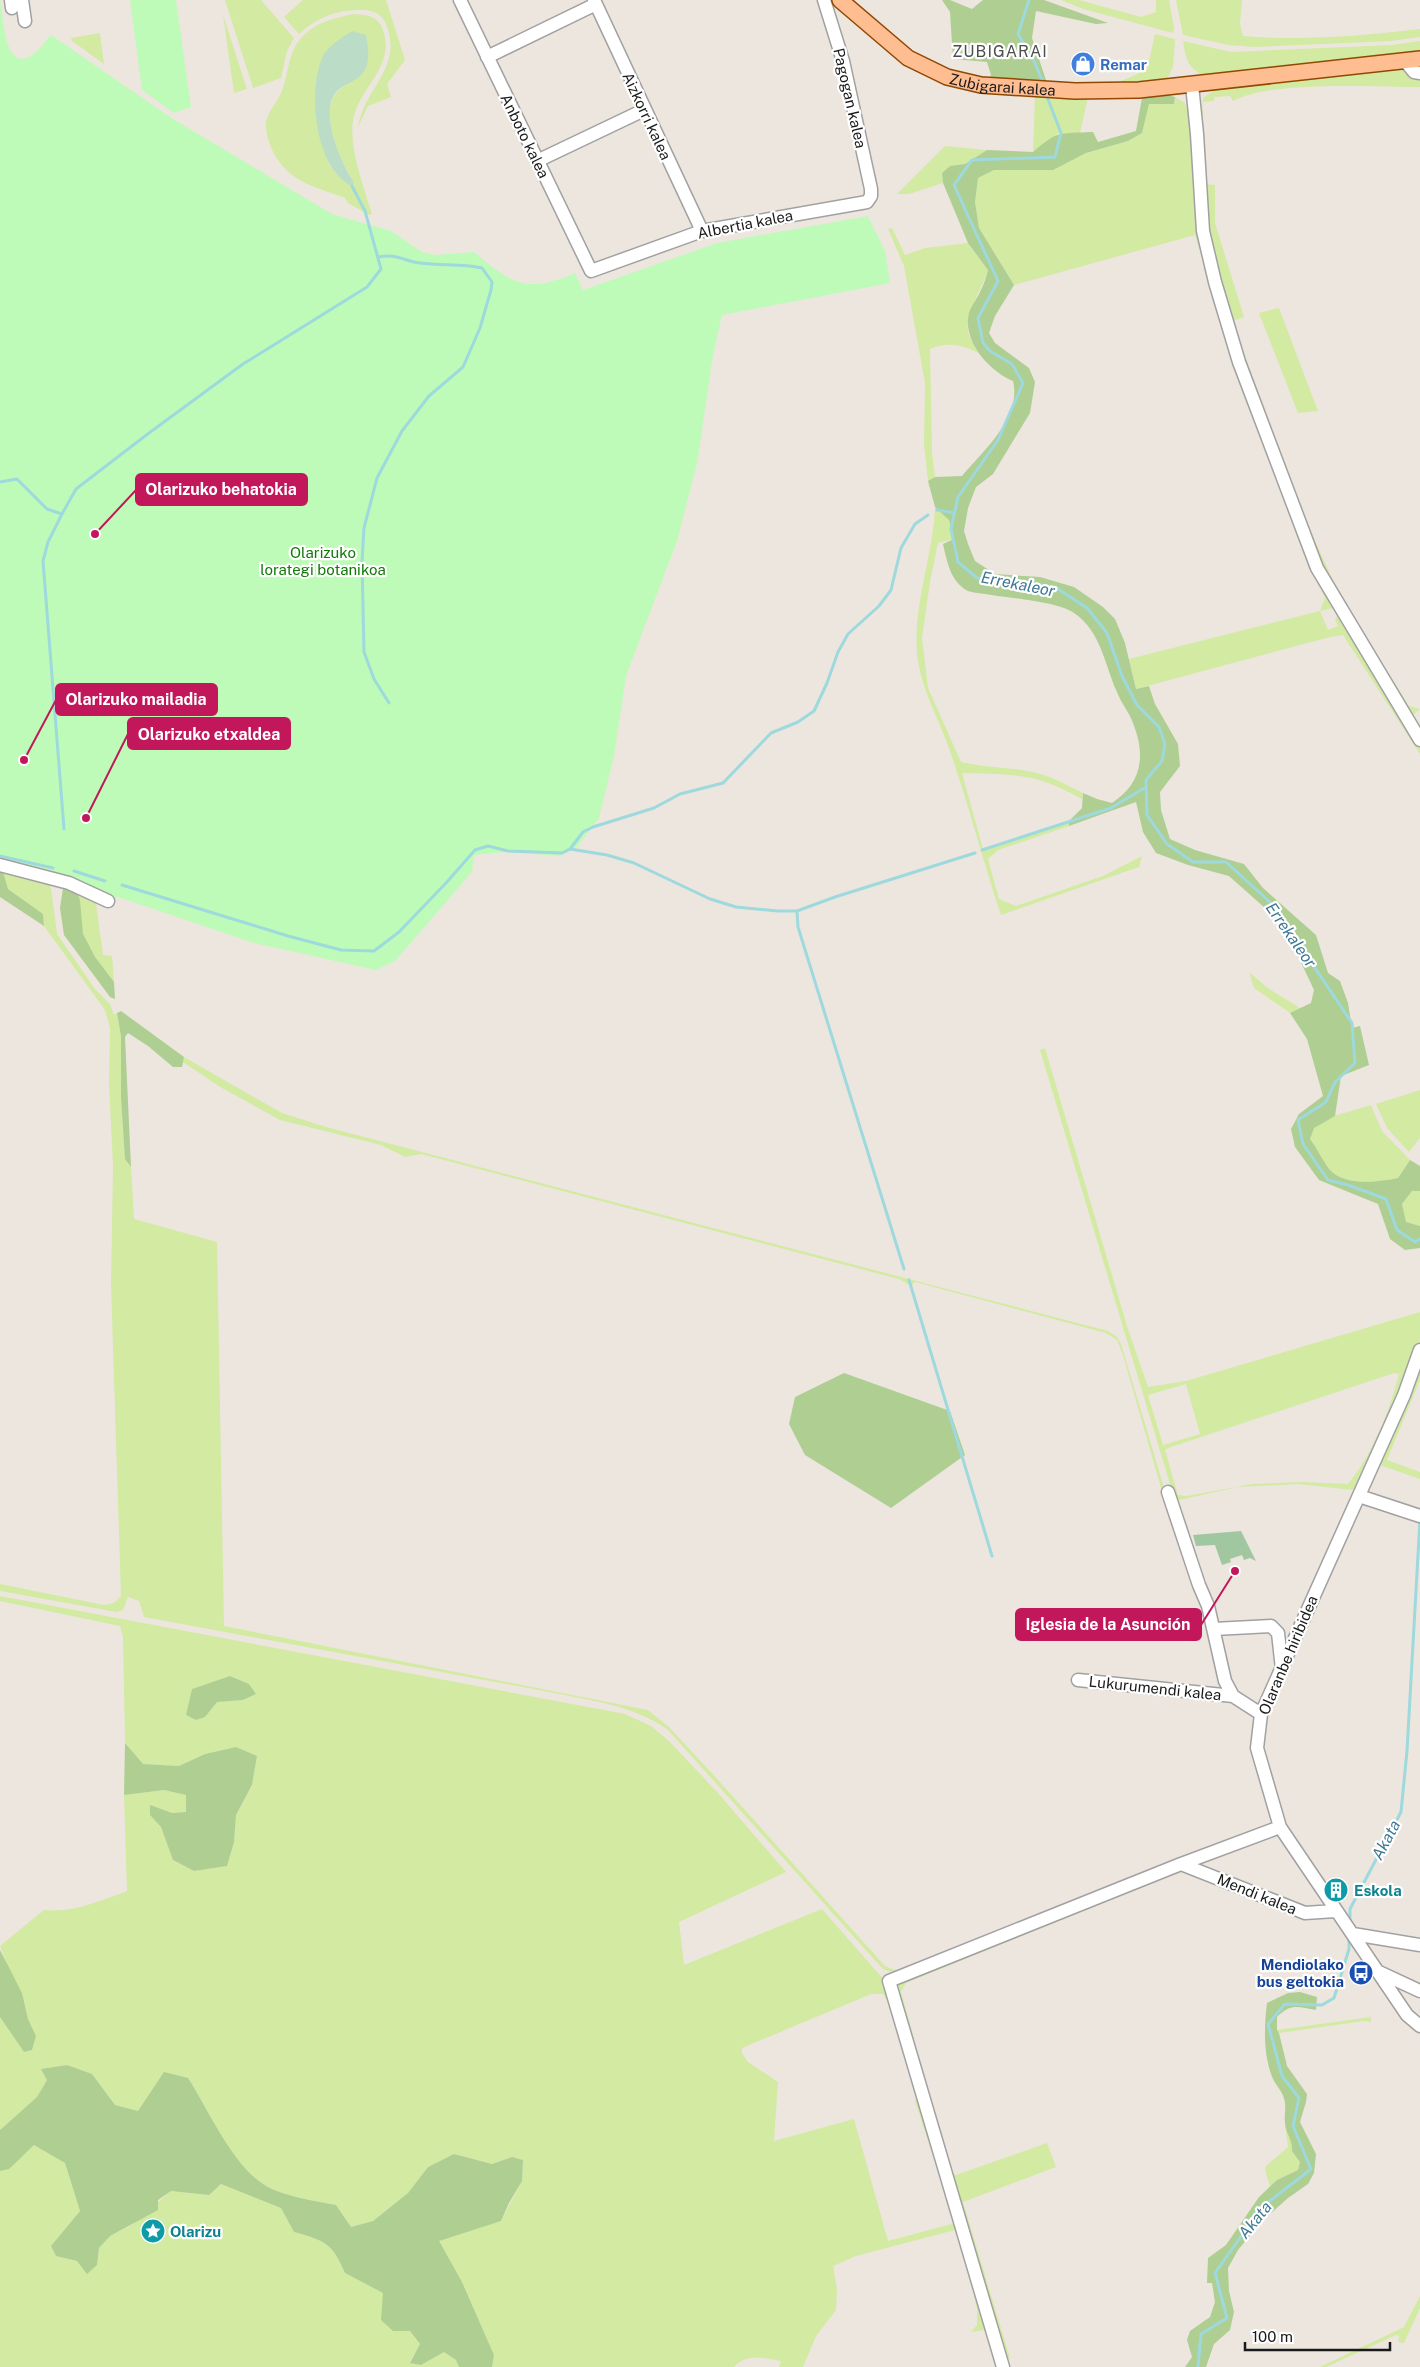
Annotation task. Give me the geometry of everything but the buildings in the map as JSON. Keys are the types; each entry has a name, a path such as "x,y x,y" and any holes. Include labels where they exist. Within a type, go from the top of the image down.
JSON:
{"main road":[{"name":"Zubigarai kalea","path":"840,0 889,44 926,69 962,82 1019,88 1074,91 1139,90 1413,60"}],"street":[{"path":"22,0 25,21"},
{"name":"Anboto kalea","path":"460,0 591,271"},
{"name":"Pagogan kalea","path":"824,0 843,61 872,196"},
{"path":"488,57 595,2"},
{"name":"Aizkorri kalea","path":"595,2 644,110 702,230"},
{"path":"1413,60 1414,72 1420,74"},
{"path":"1192,85 1203,231 1215,282 1239,362 1317,568 1420,740"},
{"path":"537,161 644,110"},
{"name":"Albertia kalea","path":"591,271 702,230 863,203 872,196"},
{"path":"0,865 69,883 108,901"},
{"name":"Olaranbe hiribidea","path":"1420,1350 1404,1395 1327,1564 1282,1672 1261,1714 1257,1748 1280,1827 1407,2015 1420,2026"},
{"path":"1168,1492 1214,1628 1225,1681 1233,1696 1261,1714"},
{"path":"1359,1496 1420,1516"},
{"path":"1214,1628 1271,1626 1278,1633 1282,1672"},
{"name":"Lukurumendi kalea","path":"1078,1680 1233,1696"},
{"path":"1003,2367 889,1981 1181,1864 1280,1827"},
{"name":"Mendi kalea","path":"1181,1864 1305,1913 1335,1911"},
{"path":"1353,1934 1420,1945"},
{"path":"1378,1971 1420,1991"}],"green space":[{"name":"Olarizuko lorategi botanikoa","path":"0,0 4,29 10,50 15,56 22,59 32,55 51,35 173,119 332,214 391,231 422,252 436,255 474,252 499,272 521,282 532,284 544,283 575,273 583,290 717,243 868,216 885,251 890,283 722,315 713,355 697,464 677,541 626,676 614,756 599,818 577,847 560,856 503,852 474,855 472,872 395,961 376,970 254,943 118,897 95,896 0,868"},
{"path":"130,0 176,0 191,107 174,113 142,90"},
{"path":"225,0 261,0 294,38 287,51 281,78 253,88"},
{"path":"303,0 386,0 405,60 387,84 391,97 368,106 358,127 367,100 387,65 390,53 390,39 386,24 380,15 373,12 366,10 344,11 320,19 299,34 284,17"},
{"path":"942,0 950,0 972,9 983,0 1044,0 1108,23 1096,24 1036,11 1032,38 1047,83 990,80 991,75 987,62 953,59 950,12"},
{"path":"1061,0 1079,0 1141,17 1156,12 1156,0 1169,0 1174,28 1173,33 1083,9"},
{"path":"1176,0 1242,0 1240,24 1243,36 1331,37 1420,29 1420,37 1391,41 1254,47 1228,45 1183,35"},
{"path":"353,14 371,17 378,21 383,30 386,43 381,67 356,109 353,121 352,132 355,155 372,214 369,215 348,203 345,198 310,185 287,171 272,150 266,127 267,118 282,91 292,54 299,41 309,31 327,21","holes":["333,44 363,73 338,91 332,100 330,111 333,136 343,162 354,182 338,176 329,163 321,140"]},
{"path":"223,15 247,89 234,93"},
{"path":"352,31 366,35 368,54 366,69 360,76 337,91 332,100 330,111 334,137 343,163 354,182 352,186 339,177 330,163 322,146 315,108 318,71 323,56 332,45"},
{"path":"100,33 104,64 72,41 71,38"},
{"path":"1155,34 1175,39 1173,67 1167,79 1157,81 1121,81 1147,70"},
{"path":"1183,41 1231,52 1393,45 1420,41 1420,52 1203,76 1188,62"},
{"path":"1397,69 1420,78 1420,87 1297,87 1250,94 1233,101 1230,96 1214,97 1214,101 1202,102 1203,98 1215,90"},
{"path":"1035,94 1088,97 1080,133 1059,133 1033,152"},
{"path":"1164,94 1175,97 1174,104 1149,104 1142,133 1128,141 1086,153 1053,170 994,170 978,178 975,202 979,228 1014,285 995,316 989,333 995,343 1029,368 1035,382 1030,413 993,474 976,487 968,508 964,531 975,561 995,574 1040,577 1074,587 1103,607 1115,619 1125,643 1136,689 1149,686 1155,704 1178,744 1180,766 1160,792 1161,810 1170,839 1195,850 1244,864 1263,888 1316,935 1328,973 1340,981 1348,1003 1352,1028 1360,1026 1369,1065 1341,1076 1335,1116 1314,1128 1310,1139 1332,1172 1346,1179 1373,1182 1398,1178 1410,1160 1420,1166 1420,1191 1412,1191 1402,1204 1406,1222 1420,1226 1420,1248 1405,1250 1390,1239 1378,1204 1319,1180 1295,1147 1291,1129 1299,1114 1323,1096 1307,1039 1290,1013 1311,1003 1314,990 1298,956 1275,917 1229,876 1188,865 1156,853 1143,832 1136,802 1069,826 1069,821 1082,808 1083,793 1112,803 1130,787 1139,768 1140,758 1137,735 1133,723 1119,696 1096,639 1083,620 1066,609 1044,603 970,592 956,581 950,570 943,544 954,539 949,520 935,507 928,481 935,477 962,476 990,444 1007,420 1014,394 1013,381 995,370 979,354 970,334 968,324 969,313 983,287 988,270 968,243 943,183 942,173 950,166 965,164 987,150 1033,152 1049,139 1060,134 1093,132 1098,142 1136,131 1142,98"},
{"path":"1175,97 1184,102 1190,114 1203,244 1314,569 1333,608 1320,611 1325,598 1310,567 1242,388 1195,235 1014,285 979,228 975,202 978,178 994,170 1053,170 1086,153 1128,141 1142,133 1149,104 1174,104"},
{"path":"1202,103 1203,114 1200,114"},
{"path":"945,146 987,150 965,164 950,166 942,173 943,183 909,194 897,194"},
{"path":"1204,184 1215,185 1215,223 1244,317 1230,322 1210,247"},
{"path":"892,228 905,255 925,248 968,243 988,270 969,317 968,325 968,331 978,353 954,345 942,345 930,349 932,453 935,477 928,481 924,445 925,383 904,266 888,229"},
{"path":"1279,308 1318,411 1298,413 1259,313"},
{"path":"1241,345 1306,521 1331,576 1361,629 1409,706 1420,709 1413,715 1420,725 1420,731 1328,580 1238,346"},
{"path":"935,507 949,520 954,539 938,543 922,638 928,688 961,762 1033,772 1053,778 1083,793 1082,799 1053,785 1026,777 962,773 983,849 1069,821 1069,826 998,850 988,859 999,899 1016,906 1103,876 1142,856 1139,867 1001,915 957,772 919,667 917,654 918,617 931,544"},
{"path":"1320,611 1328,630 1338,626 1335,619 1338,615 1420,746 1420,754 1343,635 1136,689 1129,659"},
{"path":"0,868 2,868 8,889 43,914 44,926 0,897"},
{"path":"2,868 46,881 51,888 57,934 95,989 110,1004 114,1015 117,1013 121,1036 121,1097 125,1159 131,1167 134,1219 217,1242 224,1626 648,1710 669,1727 719,1781 885,1966 895,1970 905,1968 1065,1906 893,1973 883,1969 668,1730 641,1715 614,1705 555,1693 144,1617 139,1601 128,1597 123,1610 117,1612 0,1591 0,1584 104,1605 114,1603 121,1596 111,1284 113,1166 109,1084 110,1029 105,1010 44,926 43,914 8,889"},
{"path":"63,888 77,890 83,934 95,957 114,982 115,999 110,997 64,935 60,908"},
{"path":"77,890 95,896 103,955 112,956 114,982 95,959 85,939"},
{"path":"1249,972 1269,989 1300,1008 1290,1013 1254,988"},
{"path":"121,1011 184,1057 182,1067 173,1067 148,1046 128,1033 125,1037 131,1167 125,1159 121,1097 121,1036 117,1013"},
{"path":"1045,1048 1127,1326 1148,1387 1186,1381 1420,1312 1420,1340 1409,1371 1353,1490 1298,1484 1238,1487 1175,1501 1040,1050","holes":["1394,1373 1399,1374 1379,1432 1365,1460 1348,1484 1302,1482 1253,1484 1187,1496 1178,1495 1165,1450 1168,1448","1186,1384 1200,1434 1163,1445 1148,1395"]},
{"path":"184,1057 282,1113 326,1127 1108,1331 1117,1337 1121,1344 1168,1501 1165,1502 1123,1355 1117,1340 1106,1333 915,1282 911,1286 899,1279 421,1154 405,1157 381,1145 280,1120 220,1087 183,1062"},
{"path":"1420,1090 1420,1138 1409,1152 1387,1128 1376,1104"},
{"path":"1371,1105 1382,1131 1410,1160 1398,1178 1364,1182 1346,1179 1332,1172 1326,1165 1310,1139 1313,1128 1334,1116"},
{"path":"1412,1191 1420,1191 1420,1226 1405,1222 1402,1204"},
{"path":"1420,1366 1420,1380 1387,1460 1420,1472 1420,1479 1377,1464"},
{"path":"844,1373 950,1411 965,1455 891,1508 805,1455 789,1424 795,1397"},
{"path":"1241,1531 1256,1561 1250,1558 1244,1560 1242,1555 1230,1559 1231,1562 1222,1565 1215,1545 1196,1546 1193,1535"},
{"path":"0,1596 625,1714 651,1726 669,1741 718,1793 786,1872 679,1922 684,1965 822,1909 885,1981 1000,2367 997,2367 985,2330 971,2332 977,2325 977,2308 960,2235 955,2230 856,2256 833,2266 837,2289 836,2310 816,2336 803,2367 779,2367 781,2361 750,2358 734,2367 492,2367 494,2355 462,2282 438,2240 501,2221 522,2181 523,2160 512,2157 492,2164 454,2154 428,2167 408,2193 373,2221 351,2227 336,2205 298,2198 279,2192 263,2184 252,2175 221,2135 188,2078 164,2073 138,2111 115,2105 92,2074 67,2065 42,2069 47,2080 37,2097 0,2130 0,2017 24,2052 32,2050 36,2036 28,2019 22,1993 9,1970 0,1946 44,1910 76,1908 127,1891 124,1795 164,1790 186,1795 187,1812 172,1813 150,1806 150,1815 161,1827 173,1860 194,1871 227,1866 234,1842 236,1815 252,1786 257,1756 236,1747 205,1754 179,1766 143,1764 125,1743 123,1637 120,1626 0,1601","holes":["230,1676 249,1684 256,1694 243,1700 217,1702 205,1717 196,1720 186,1715 192,1689","871,1994 883,1994 890,2006 916,2097 915,2101 955,2223 888,2241 854,2119 774,2141 778,2082 748,2062 742,2053 742,2048"]},
{"path":"230,1676 249,1684 256,1694 243,1700 217,1702 205,1717 196,1720 186,1715 192,1689"},
{"path":"125,1743 143,1764 179,1766 205,1754 236,1747 257,1756 252,1785 236,1815 234,1842 227,1866 194,1871 173,1860 161,1827 150,1815 150,1805 172,1813 186,1812 186,1795 164,1790 124,1795"},
{"path":"1136,1885 1137,1889 906,1983 901,1992 951,2173 956,2175 1047,2143 1056,2167 963,2202 1010,2358 1004,2360 896,1987 898,1982"},
{"path":"0,1950 22,1993 28,2019 36,2036 32,2050 24,2052 0,2017"},
{"path":"1300,1992 1317,1997 1316,2010 1295,2007 1286,2010 1277,2017 1277,2030 1287,2066 1307,2094 1300,2122 1316,2154 1314,2173 1308,2184 1288,2198 1262,2221 1238,2250 1228,2268 1229,2291 1234,2312 1230,2330 1214,2344 1206,2367 1185,2367 1192,2357 1187,2340 1190,2331 1210,2317 1215,2302 1212,2283 1207,2283 1208,2258 1226,2245 1259,2197 1277,2180 1298,2170 1300,2162 1292,2151 1285,2126 1284,2099 1273,2079 1267,2061 1265,2032 1267,2003 1288,1993"},
{"path":"1371,2017 1371,2022 1364,2021 1279,2033 1277,2030"},
{"path":"67,2065 92,2074 115,2105 138,2111 164,2072 188,2078 221,2135 252,2175 263,2184 279,2192 298,2198 336,2205 351,2227 373,2221 408,2193 428,2167 454,2154 492,2164 512,2157 523,2160 522,2181 501,2221 439,2241 462,2282 494,2355 492,2367 459,2367 456,2360 444,2352 421,2365 410,2363 420,2344 410,2331 393,2331 381,2320 383,2293 345,2273 336,2255 327,2245 314,2238 294,2232 281,2208 221,2184 209,2195 171,2191 158,2200 158,2210 110,2236 99,2248 97,2265 87,2274 77,2261 56,2256 51,2246 80,2211 65,2163 34,2145 9,2169 0,2171 0,2130 37,2097 47,2080 41,2069"},
{"path":"1285,2124 1293,2143 1292,2151 1300,2162 1298,2170 1277,2180 1270,2187 1265,2170 1266,2166 1288,2147"},
{"path":"34,2145 65,2163 80,2211 51,2246 56,2256 77,2261 87,2273 97,2265 99,2248 110,2236 130,2226 171,2191 209,2195 221,2184 281,2208 294,2232 314,2238 327,2245 336,2255 345,2273 383,2293 393,2331 410,2331 420,2344 410,2362 421,2365 444,2352 456,2360 459,2367 0,2367 0,2171 9,2168"},
{"path":"1420,2296 1420,2308 1404,2343 1398,2342 1399,2336 1396,2335 1326,2367 1320,2367 1404,2327"}],"waterway":[{"name":"Errekaleor","path":"1029,0 1018,34 1035,63 1043,83"},
{"name":"Errekaleor","path":"1046,94 1061,133 1055,157 972,160 954,185 998,281 978,318 983,343 990,351 1012,364 1023,383 998,440 958,497 951,529 958,562 977,578 1055,587 1087,608 1107,633 1122,676 1137,705 1159,727 1165,744 1162,761 1146,780 1147,815 1167,844 1193,862 1226,862 1272,904 1352,1023 1355,1063 1335,1082 1326,1102 1298,1120 1303,1144 1328,1180 1386,1199 1397,1230 1415,1242 1420,1239"},
{"path":"62,514 76,489 149,433 243,364 367,287 381,269 365,211 352,186"},
{"path":"378,257 390,256 420,263 482,268 492,282 480,328 463,367 429,396 402,431 377,478 364,528 362,562 364,652 374,679 389,703"},
{"path":"0,482 17,479 47,509 62,514 48,542 43,561 64,829"},
{"path":"937,510 955,513"},
{"path":"122,885 288,936 341,950 374,951 399,932 475,850 488,846 508,851 562,853 570,849 583,832 593,827 654,808 680,794 723,783 771,733 798,722 814,711 838,652 848,634 879,606 891,590 901,548 915,524 928,515"},
{"path":"982,850 1111,808 1146,787"},
{"path":"570,849 607,855 634,863 710,899 736,907 778,911 797,911 835,897 975,853"},
{"path":"0,856 53,868"},
{"path":"74,871 105,881"},
{"path":"797,911 798,927 904,1269"},
{"path":"909,1280 992,1556"},
{"name":"Akata","path":"1350,1922 1350,1909 1401,1812 1407,1751 1420,1519"},
{"name":"Akata","path":"1198,2367 1201,2334 1227,2318 1215,2273 1262,2207 1311,2169 1293,2126 1299,2098 1282,2076 1268,2024 1285,2004 1322,2005 1334,1998 1349,1949 1349,1938"}],"place":[{"name":"Remar","path":"1083,64"},
{"name":"Olarizuko behatokia","path":"95,534"},
{"name":"Olarizuko mailadia","path":"24,760"},
{"name":"Olarizuko etxaldea","path":"86,818"},
{"name":"Iglesia de la Asunción","path":"1235,1571"},
{"name":"Eskola","path":"1336,1890"},
{"name":"Mendiolako bus geltokia","path":"1361,1973"},
{"name":"Olarizu","path":"153,2231"}],"district":[{"name":"ZUBIGARAI","path":"1000,51"}]}
